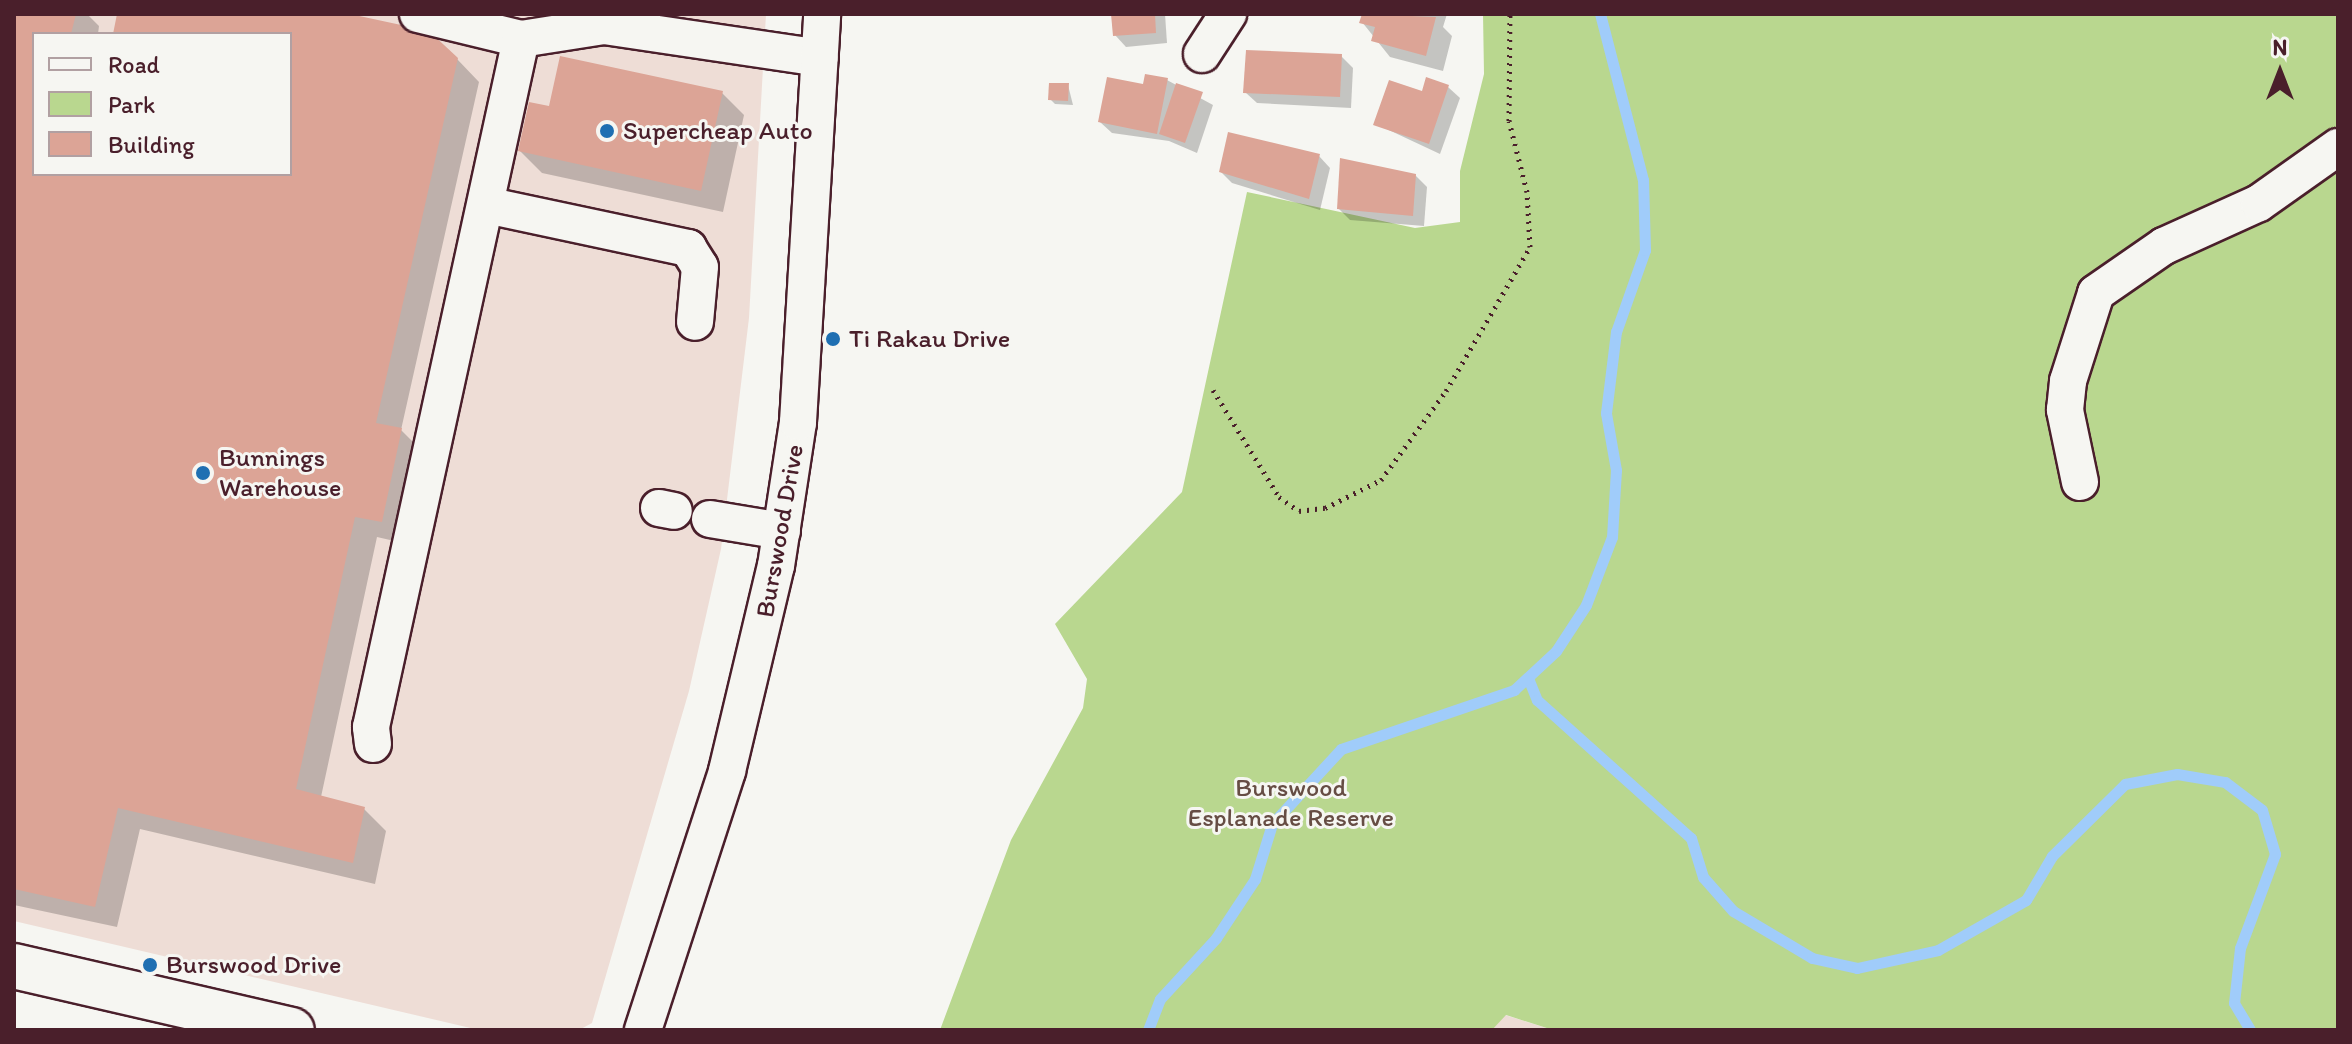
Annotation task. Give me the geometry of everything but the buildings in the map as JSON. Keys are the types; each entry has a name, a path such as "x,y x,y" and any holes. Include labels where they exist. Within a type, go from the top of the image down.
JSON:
{"main road":[{"path":"14,966 292,1030"},
{"path":"106,987 163,1030"}],"street":[{"path":"418,14 521,39 604,26 820,58"},
{"name":"Burswood Drive","path":"643,1030 727,771 782,531 799,407 822,14"},
{"path":"1202,54 1228,14"},
{"path":"373,744 371,727 521,39"},
{"path":"2080,482 2065,410 2081,327 2096,293 2164,246 2259,203 2338,147"},
{"path":"486,205 688,248 700,267 695,322"},
{"path":"710,519 782,531"}],"path":[{"path":"1213,390 1279,497 1299,511 1325,508 1381,480 1446,391 1490,312 1519,272 1533,233 1509,112 1510,14"}],"shaded area":[{"path":"14,14 766,14 749,318 721,549 689,691 592,1023 579,1030 479,1030 14,921"},
{"path":"1505,1015 1553,1030 1492,1030"}],"green space":[{"name":"Burswood Esplanade Reserve","path":"1483,14 2338,14 2338,1030 1553,1030 1506,1015 1492,1030 940,1030 1011,840 1083,708 1087,679 1055,624 1182,492 1247,192 1415,228 1460,222 1460,171 1484,74"}],"waterway":[{"path":"1148,1030 1160,999 1216,938 1255,879 1272,824 1341,749 1514,690 1556,651 1586,605 1612,537 1616,470 1606,413 1616,332 1645,250 1643,180 1600,14"},
{"path":"1528,678 1537,700 1691,838 1703,877 1733,911 1812,958 1857,968 1938,950 2026,900 2052,856 2125,784 2177,774 2225,782 2262,810 2275,854 2240,948 2234,1003 2250,1030"}],"place":[{"name":"Supercheap Auto","path":"607,131"},
{"name":"Ti Rakau Drive","path":"833,339"},
{"name":"Bunnings Warehouse","path":"203,473"},
{"name":"Burswood Drive","path":"150,965"}]}
